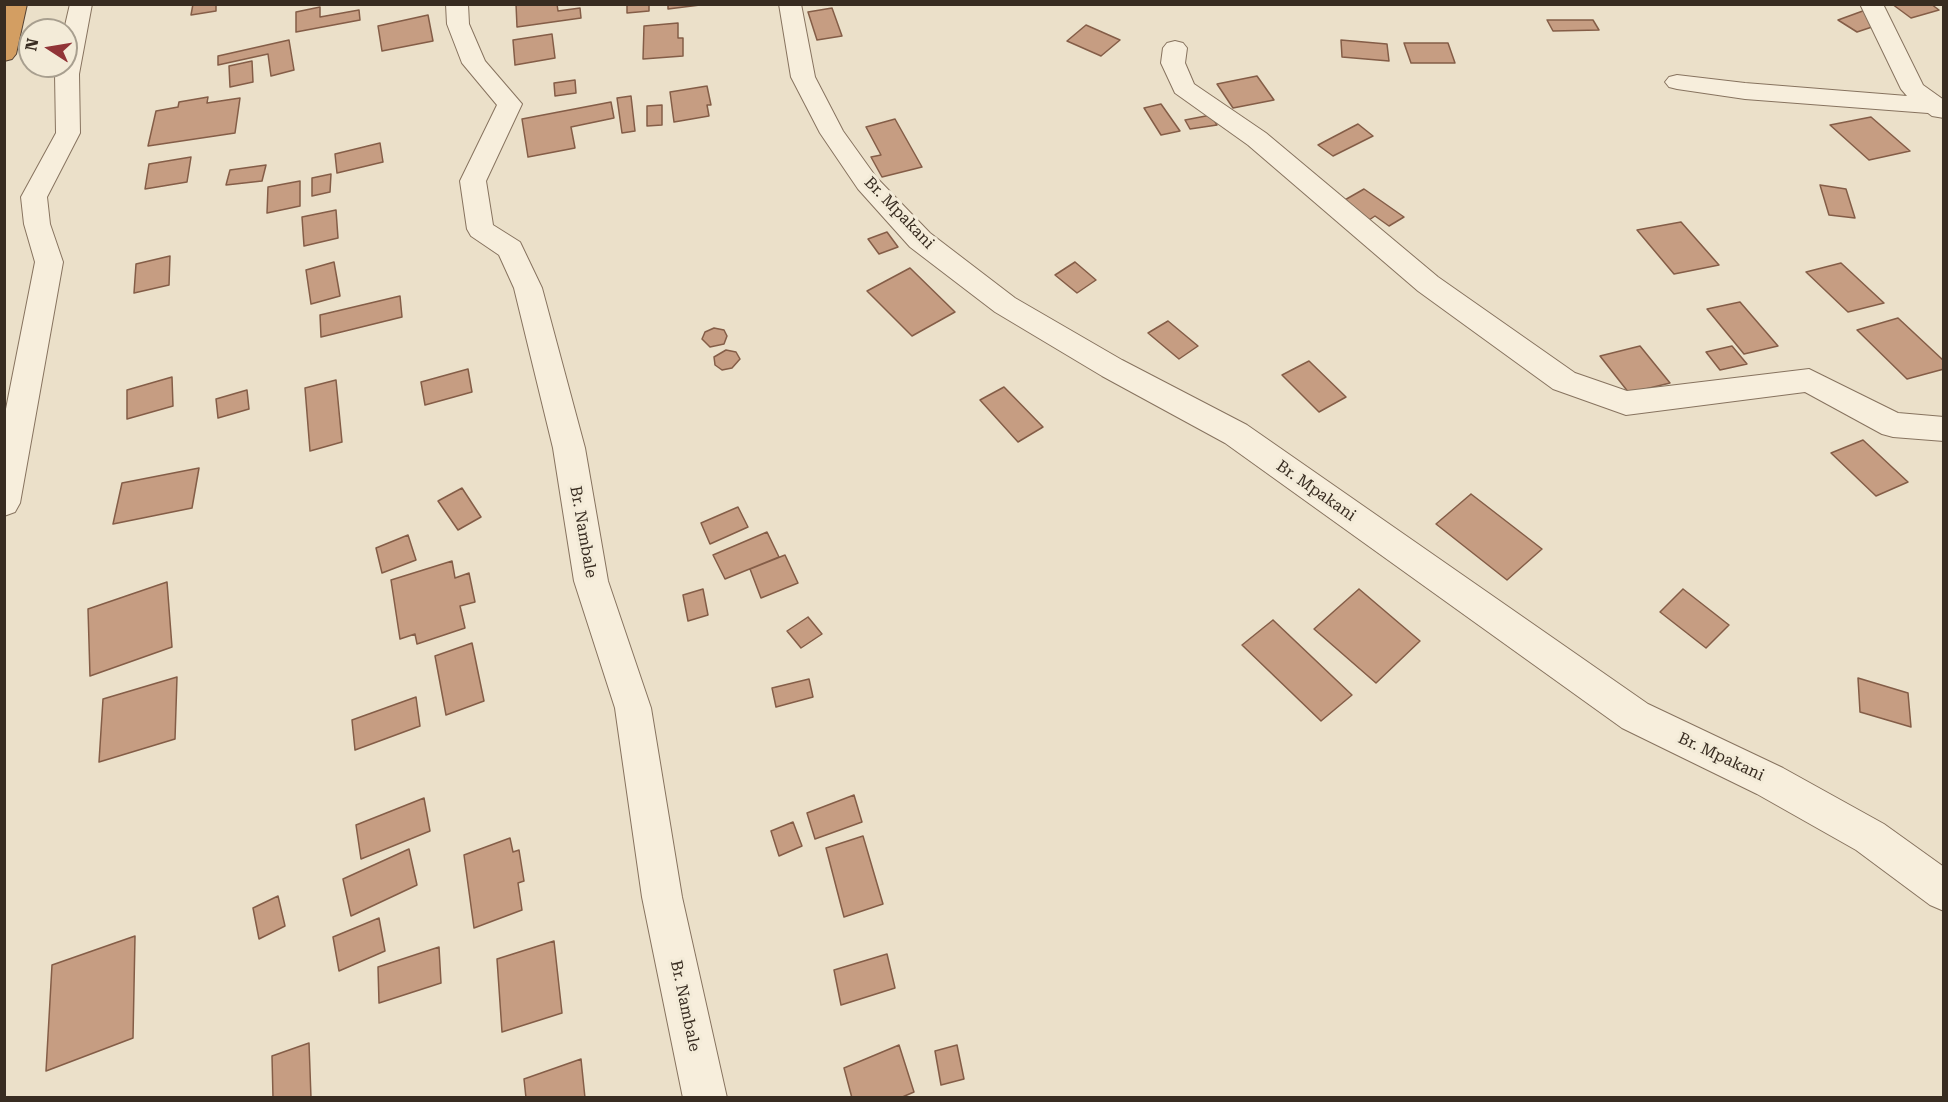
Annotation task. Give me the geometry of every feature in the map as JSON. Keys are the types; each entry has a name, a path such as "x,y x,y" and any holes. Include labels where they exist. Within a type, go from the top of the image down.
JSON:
{"highway":[{"path":"4,54 16,4"}],"street":[{"path":"4,503 49,262 37,224 34,197 68,133 67,74 81,4"},
{"name":"Br. Nambale","path":"457,4 458,24 474,63 510,104 473,181 480,229 510,249 528,288 569,448 591,580 633,708 662,897 705,1098"},
{"name":"Br. Mpakani","path":"790,4 803,77 832,133 867,183 920,240 1005,305 1112,368 1236,434 1635,716 1770,781 1830,814 1870,837 1944,891"},
{"path":"1871,4 1913,89 1940,110"},
{"path":"1175,48 1173,63 1184,88 1257,140 1428,284 1564,381 1626,403 1809,380 1893,425 1944,429"},
{"path":"1913,89 1944,80"},
{"path":"1677,82 1940,110"}],"building":[{"path":"193,4 216,4 216,11 191,15"},
{"path":"516,4 557,4 558,11 580,8 581,18 517,27"},
{"path":"627,4 649,4 649,11 627,13"},
{"path":"668,4 708,4 668,9"},
{"path":"1892,4 1931,4 1939,10 1911,18"},
{"path":"320,7 320,17 359,10 360,20 296,32 296,12"},
{"path":"832,8 842,36 817,40 808,12"},
{"path":"1871,8 1890,21 1857,32 1838,20"},
{"path":"428,15 433,41 382,51 378,26"},
{"path":"1547,20 1593,20 1599,30 1553,31"},
{"path":"678,23 678,38 683,38 683,56 643,59 644,26"},
{"path":"1086,25 1120,40 1101,56 1067,41"},
{"path":"552,34 555,58 515,65 513,40"},
{"path":"289,40 294,70 271,76 268,54 218,65 218,56"},
{"path":"1341,40 1387,44 1389,61 1342,57"},
{"path":"1404,43 1448,43 1455,63 1411,63"},
{"path":"252,61 253,82 230,87 229,66"},
{"path":"1257,76 1274,100 1233,108 1217,84"},
{"path":"575,80 576,93 555,96 554,83"},
{"path":"707,86 711,105 707,105 709,116 674,122 670,92"},
{"path":"631,96 635,131 622,133 617,98"},
{"path":"208,97 207,103 240,98 235,133 148,146 156,111 178,107 179,102"},
{"path":"611,102 614,118 571,127 575,148 528,157 522,119"},
{"path":"1161,104 1180,131 1161,135 1144,108"},
{"path":"662,105 662,125 647,126 647,106"},
{"path":"1211,115 1217,125 1190,129 1185,120"},
{"path":"1871,117 1910,151 1869,160 1830,125"},
{"path":"895,119 922,167 882,177 871,157 881,155 866,127"},
{"path":"1358,124 1373,136 1333,156 1318,145"},
{"path":"380,143 383,162 337,173 335,154"},
{"path":"191,157 187,182 145,189 149,164"},
{"path":"266,165 262,181 226,185 230,170"},
{"path":"331,174 330,192 312,196 312,178"},
{"path":"300,181 300,206 267,213 268,187"},
{"path":"1820,185 1846,189 1855,218 1829,215"},
{"path":"1364,189 1404,217 1389,226 1375,216 1369,220 1343,201"},
{"path":"336,210 338,238 304,246 302,217"},
{"path":"1681,222 1719,265 1674,274 1637,230"},
{"path":"887,232 898,247 879,254 868,239"},
{"path":"170,256 169,285 134,293 136,264"},
{"path":"334,262 340,296 311,304 306,270"},
{"path":"1075,262 1096,280 1077,293 1055,275"},
{"path":"1841,263 1884,303 1848,312 1806,272"},
{"path":"910,268 955,312 912,336 867,291"},
{"path":"400,296 402,317 321,337 320,315"},
{"path":"1740,302 1778,346 1744,354 1707,309"},
{"path":"1898,318 1944,361 1944,369 1907,379 1857,330"},
{"path":"1168,321 1198,346 1179,359 1148,333"},
{"path":"714,328 724,330 727,336 724,344 710,347 702,339 705,332"},
{"path":"1640,346 1670,383 1629,393 1600,356"},
{"path":"1732,346 1747,364 1720,370 1706,352"},
{"path":"726,350 736,352 740,359 732,368 722,370 715,365 714,357"},
{"path":"1309,361 1346,397 1319,412 1282,375"},
{"path":"468,369 472,392 425,405 421,382"},
{"path":"172,377 173,406 127,419 127,390"},
{"path":"336,380 342,442 310,451 305,388"},
{"path":"1004,387 1043,427 1018,442 980,400"},
{"path":"247,390 249,409 218,418 216,399"},
{"path":"1863,440 1908,482 1876,496 1831,453"},
{"path":"199,468 192,508 113,524 122,483"},
{"path":"462,488 481,517 458,530 438,501"},
{"path":"1471,494 1542,549 1507,580 1436,524"},
{"path":"738,507 748,527 710,544 701,523"},
{"path":"767,532 779,557 725,579 713,555"},
{"path":"408,535 416,560 382,573 376,548"},
{"path":"785,555 798,583 761,598 750,569"},
{"path":"452,561 455,578 469,573 475,602 460,606 465,628 417,644 415,634 400,639 391,580"},
{"path":"167,582 172,647 90,676 88,609"},
{"path":"703,589 708,615 688,621 683,595"},
{"path":"1359,589 1420,641 1376,683 1314,629"},
{"path":"1683,589 1729,625 1706,648 1660,612"},
{"path":"808,617 822,634 801,648 787,631"},
{"path":"1273,620 1352,695 1321,721 1242,645"},
{"path":"472,643 484,701 446,715 435,656"},
{"path":"177,677 175,739 99,762 103,699"},
{"path":"1858,678 1908,693 1911,727 1860,712"},
{"path":"809,679 813,697 776,707 772,688"},
{"path":"416,697 420,726 355,750 352,720"},
{"path":"854,795 862,822 815,839 807,813"},
{"path":"424,798 430,831 361,859 356,825"},
{"path":"793,822 802,846 779,856 771,831"},
{"path":"863,836 883,904 844,917 826,848"},
{"path":"510,838 513,852 519,850 524,881 518,883 522,910 474,928 464,855"},
{"path":"409,849 417,885 351,916 343,879"},
{"path":"278,896 285,926 259,939 253,908"},
{"path":"379,918 385,951 339,971 333,937"},
{"path":"135,936 133,1038 46,1071 52,965"},
{"path":"554,941 562,1013 502,1032 497,959"},
{"path":"439,947 441,983 379,1003 378,967"},
{"path":"887,954 895,988 841,1005 834,970"},
{"path":"309,1043 311,1098 273,1098 272,1056"},
{"path":"899,1045 914,1092 900,1098 852,1098 844,1068"},
{"path":"957,1045 964,1079 941,1085 935,1051"},
{"path":"581,1059 585,1098 526,1098 524,1079"}]}
